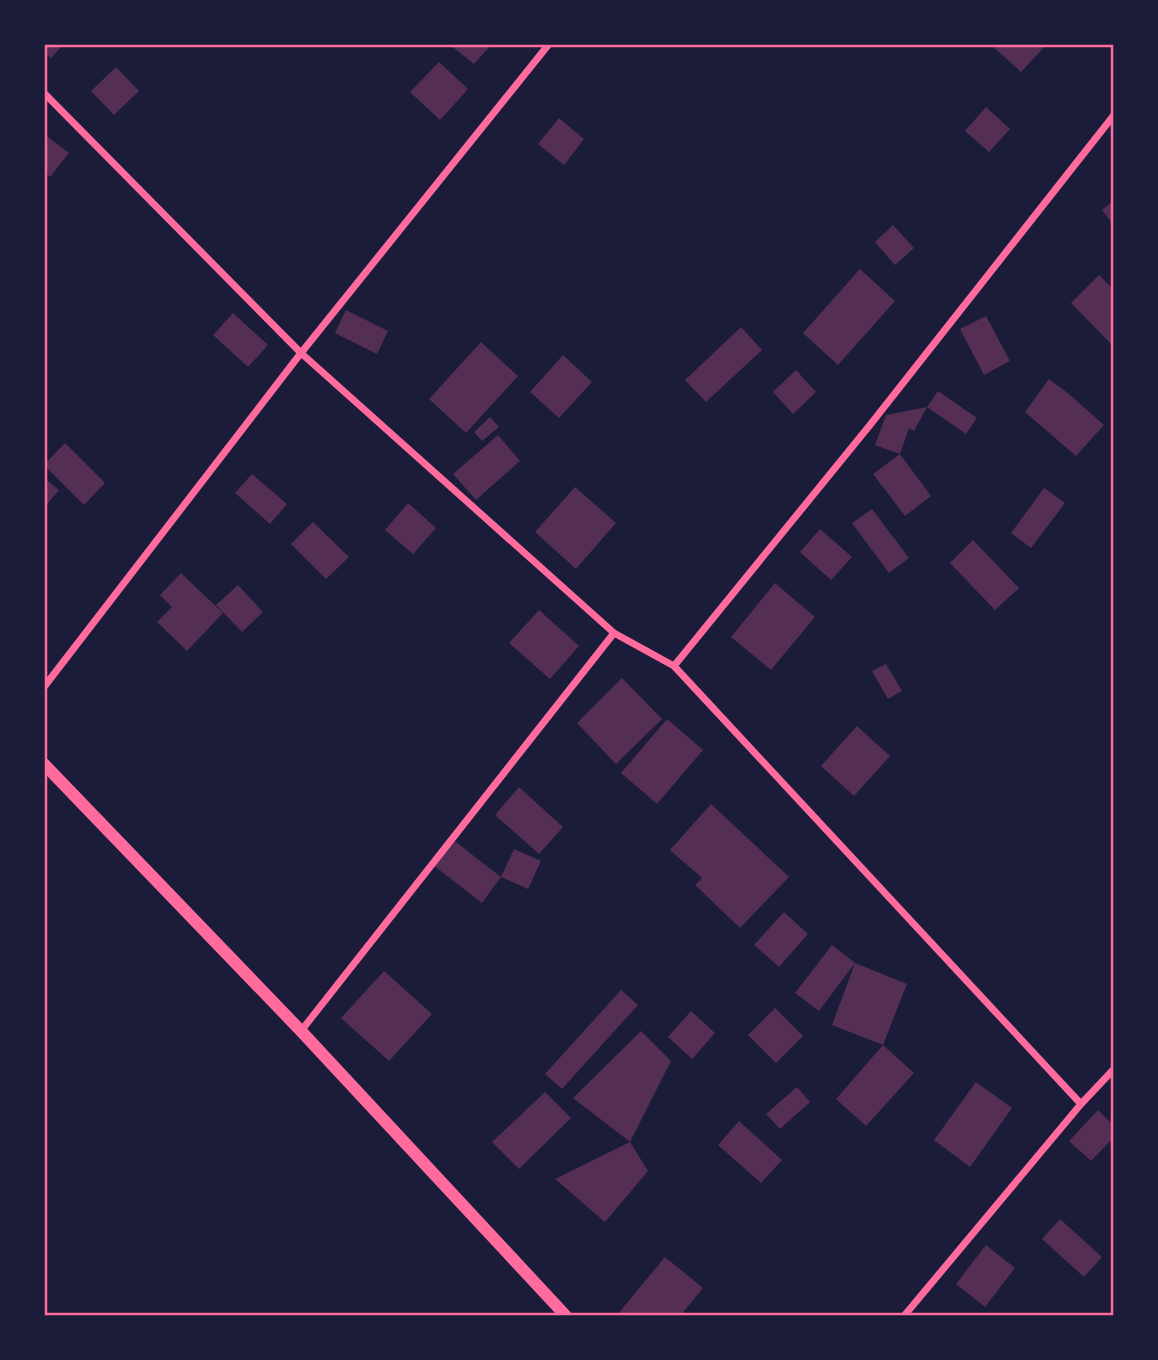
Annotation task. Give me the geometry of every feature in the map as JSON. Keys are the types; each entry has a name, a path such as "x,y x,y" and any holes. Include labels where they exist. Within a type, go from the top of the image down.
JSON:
{"street":[{"path":"44,687 301,353 549,44"},
{"path":"44,93 301,353 614,633 674,666 1082,1104"},
{"path":"674,666 870,425 1114,115"},
{"path":"301,1031 614,633"},
{"path":"44,764 301,1031 566,1316"},
{"path":"904,1316 1114,1069"}],"building":[{"path":"44,44 64,44 51,58 44,52"},
{"path":"449,44 492,44 474,64"},
{"path":"990,44 1047,44 1021,72"},
{"path":"439,62 468,89 440,120 410,92"},
{"path":"116,67 139,91 114,115 91,91"},
{"path":"986,107 1010,129 989,152 965,131"},
{"path":"559,118 584,139 564,165 538,144"},
{"path":"44,134 69,153 50,177 44,172"},
{"path":"1114,200 1114,226 1102,210"},
{"path":"893,225 914,248 895,265 875,242"},
{"path":"860,269 895,301 838,365 803,333"},
{"path":"1099,275 1114,290 1114,347 1071,303"},
{"path":"346,310 388,331 377,354 335,333"},
{"path":"233,313 268,345 248,367 213,335"},
{"path":"986,316 1010,361 984,375 960,329"},
{"path":"741,327 762,350 706,402 685,380"},
{"path":"481,342 518,376 466,433 429,399"},
{"path":"563,355 592,382 559,418 530,392"},
{"path":"796,370 816,392 793,414 773,392"},
{"path":"1049,379 1104,425 1076,456 1025,412"},
{"path":"938,391 977,418 966,434 927,407"},
{"path":"927,407 914,431 909,428 900,454 875,445 886,415"},
{"path":"490,417 499,427 482,441 474,432"},
{"path":"498,435 520,461 476,500 453,474"},
{"path":"65,443 105,483 84,505 44,465"},
{"path":"900,454 931,496 905,516 873,474"},
{"path":"252,474 287,504 270,524 235,493"},
{"path":"44,478 59,490 44,508"},
{"path":"575,487 616,523 576,569 535,532"},
{"path":"1044,488 1065,503 1031,548 1011,533"},
{"path":"408,503 436,528 413,554 385,530"},
{"path":"872,509 909,558 889,573 852,523"},
{"path":"313,522 349,557 326,579 291,544"},
{"path":"820,529 852,557 831,580 800,552"},
{"path":"973,540 1019,588 995,610 950,563"},
{"path":"181,573 223,613 187,651 157,622 172,607 160,595"},
{"path":"775,583 815,617 771,670 731,637"},
{"path":"238,585 263,612 242,632 216,605"},
{"path":"539,610 579,646 550,679 509,643"},
{"path":"886,664 902,691 888,699 872,671"},
{"path":"622,678 662,719 616,764 577,723"},
{"path":"667,719 703,750 657,804 621,773"},
{"path":"857,726 890,756 854,796 821,766"},
{"path":"519,787 563,827 539,854 495,815"},
{"path":"711,804 789,877 740,928 695,885 702,878 670,850"},
{"path":"452,839 501,877 482,903 433,865"},
{"path":"514,849 541,861 528,889 501,877"},
{"path":"784,912 808,934 779,967 754,945"},
{"path":"832,945 855,963 819,1011 795,993"},
{"path":"855,963 907,984 883,1045 832,1025"},
{"path":"384,971 432,1014 389,1061 341,1018"},
{"path":"621,990 638,1005 562,1089 545,1074"},
{"path":"775,1008 803,1036 776,1063 748,1035"},
{"path":"691,1011 715,1033 692,1059 668,1037"},
{"path":"641,1031 671,1061 630,1142 573,1098"},
{"path":"883,1045 914,1073 866,1126 836,1099"},
{"path":"976,1082 1012,1108 970,1167 934,1140"},
{"path":"797,1087 810,1102 780,1129 766,1114"},
{"path":"545,1092 571,1118 519,1169 492,1142"},
{"path":"1098,1110 1114,1126 1114,1137 1091,1161 1069,1141"},
{"path":"739,1121 782,1160 761,1183 718,1145"},
{"path":"630,1142 648,1171 605,1222 555,1179"},
{"path":"1060,1219 1102,1257 1084,1277 1042,1239"},
{"path":"986,1245 1015,1268 985,1307 956,1284"},
{"path":"665,1257 703,1288 680,1316 617,1315"}]}
